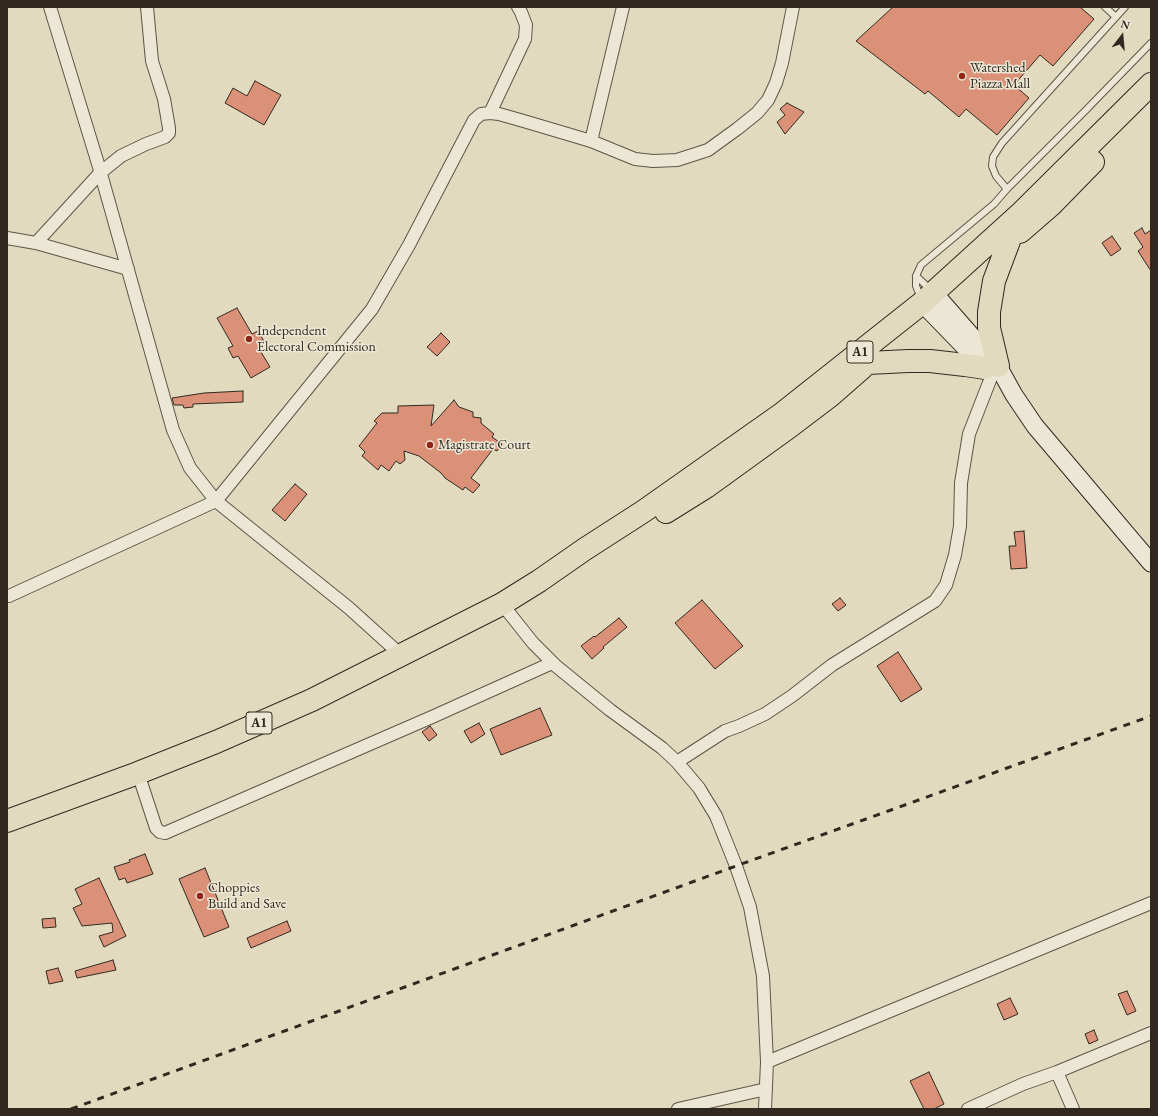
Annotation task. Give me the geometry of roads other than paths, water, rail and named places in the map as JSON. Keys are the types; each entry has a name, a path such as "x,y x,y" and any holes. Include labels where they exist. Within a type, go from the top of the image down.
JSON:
{"highway":[{"name":"A1","path":"538,581 595,555 706,487 830,396 868,363 932,302 1151,84"},
{"name":"A1","path":"7,821 138,773 216,742 312,700 502,604 644,511 783,414 932,302 1009,241 1050,206 1109,145 1151,105"},
{"path":"868,363 908,361 930,362 965,365 992,370 989,312 994,281 1009,241"}],"main road":[{"path":"932,302 1014,395 1035,426 1151,563"}],"street":[{"path":"50,7 100,173 173,430 190,468 216,501 349,608 401,655"},
{"path":"36,243 100,173 121,156 169,134 164,98 152,61 147,7"},
{"path":"490,113 525,39 526,25 518,7"},
{"path":"592,141 624,7"},
{"path":"9,596 216,501 372,309 409,245 474,120 481,114 499,114 592,141 635,159 653,161 677,160 708,150 757,113 768,100 776,83 782,62 793,7"},
{"path":"7,238 36,243 128,270"},
{"path":"677,762 725,731 765,714 792,696 832,664 935,601 946,585 955,555 960,526 961,482 969,434 992,370"},
{"path":"502,604 533,643 552,662 610,710 662,748 677,762 699,788 716,816 736,866 750,907 763,976 767,1062 765,1109"},
{"path":"138,773 156,828 160,832 166,833 432,718 552,662"},
{"path":"767,1062 1151,903"},
{"path":"968,1109 1023,1084 1057,1072 1151,1033"},
{"path":"1057,1072 1073,1109"},
{"path":"678,1109 766,1089"}],"lane":[{"path":"1105,7 1116,17"},
{"path":"1006,189 996,176 992,166 993,157 1002,143 1125,7"},
{"path":"932,302 916,286 916,276 921,265 994,204 1006,189 1151,43"},
{"path":"916,276 932,302"}],"railway":[{"path":"71,1109 1151,716"}],"place":[{"name":"Watershed Piazza Mall","path":"962,76"},
{"name":"Independent Electoral Commission","path":"249,339"},
{"name":"Magistrate Court","path":"430,445"},
{"name":"Choppies Build and Save","path":"200,896"}]}
